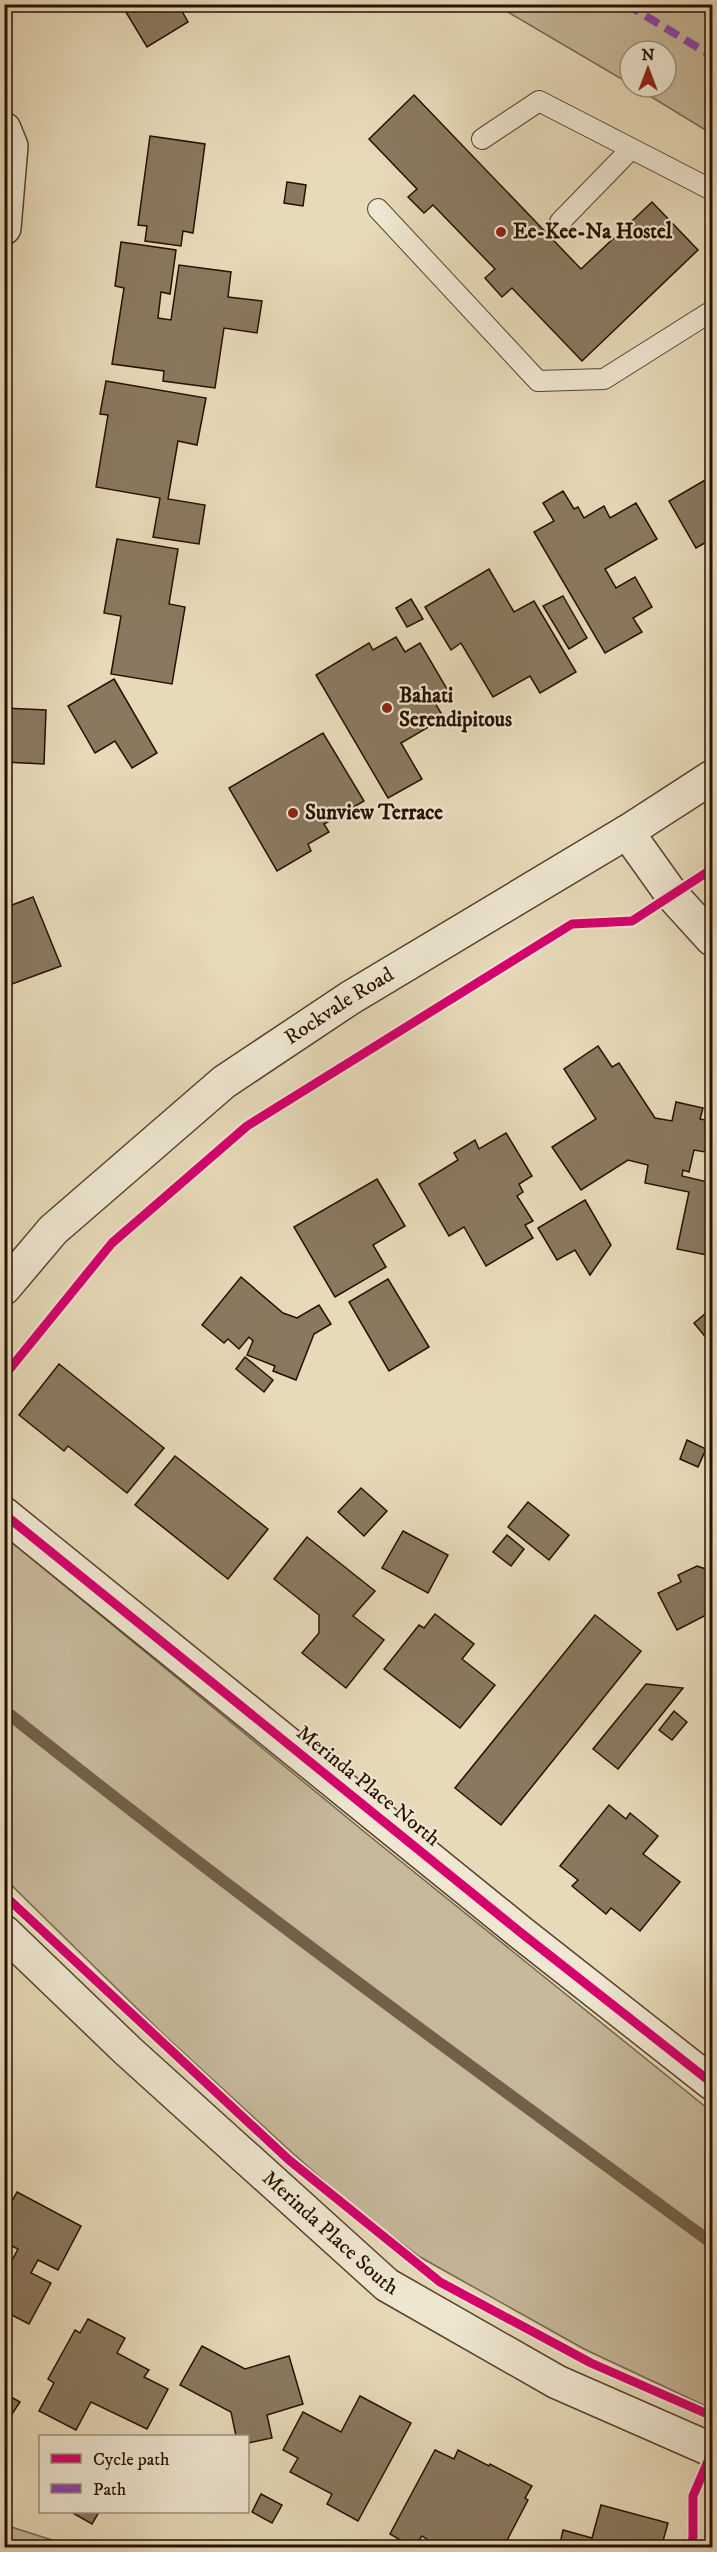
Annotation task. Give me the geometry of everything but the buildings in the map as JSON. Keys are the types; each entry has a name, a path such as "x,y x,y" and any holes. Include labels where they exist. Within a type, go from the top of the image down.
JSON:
{"street":[{"path":"4,129 10,146 4,228"},
{"name":"Rockvale Road","path":"4,1288 53,1230 224,1083 351,998 627,832 712,777"},
{"path":"627,832 672,895 712,939"},
{"name":"Merinda Place North","path":"4,1514 520,1932 712,2083"},
{"name":"Merinda Place South","path":"4,1932 128,2051 387,2285 557,2382 712,2450"}],"lane":[{"path":"482,139 538,101 712,190"},
{"path":"560,222 631,149"},
{"path":"378,209 538,381 604,379 712,311"}],"shaded area":[{"path":"496,5 712,5 712,134 655,99 678,99 678,39 618,39 618,77"},
{"path":"4,1536 372,1838 712,2112 712,2409 584,2349 420,2257 355,2208 288,2149 161,2032 5,1879"},
{"path":"5,2525 74,2547 5,2547"}],"waterway":[{"path":"4,1710 267,1914 712,2243"}],"marked path":[{"path":"626,4 712,56"}],"cycle path":[{"path":"4,1376 112,1243 247,1126 572,924 632,921 712,869"},
{"path":"4,1514 520,1932 712,2083"},
{"path":"4,1895 289,2160 440,2282 591,2363 712,2416"},
{"path":"691,2548 693,2496 712,2452"}],"place":[{"name":"Ee-Kee-Na Hostel","path":"501,232"},
{"name":"Bahati Serendipitous","path":"387,708"},
{"name":"Sunview Terrace","path":"293,813"}]}
